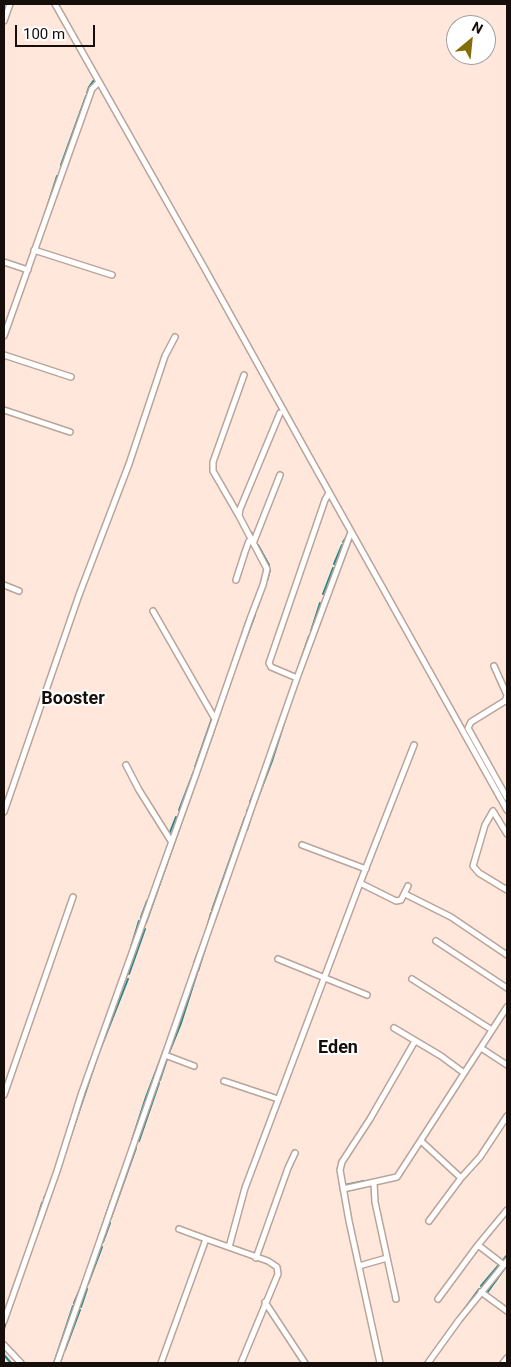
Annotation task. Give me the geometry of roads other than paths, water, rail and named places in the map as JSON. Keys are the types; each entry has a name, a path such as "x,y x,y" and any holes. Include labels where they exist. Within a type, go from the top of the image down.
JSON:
{"street":[{"path":"4,21 10,4"},
{"path":"55,4 507,810"},
{"path":"4,336 54,190 92,89 99,82"},
{"path":"34,250 112,275"},
{"path":"4,262 28,270"},
{"path":"4,812 79,595 129,464 165,356 175,337"},
{"path":"4,355 71,377"},
{"path":"4,1321 53,1184 82,1092 266,574 267,569 254,541 213,471 213,462 244,374"},
{"path":"4,410 70,432"},
{"path":"240,516 240,509 280,413"},
{"path":"254,541 280,475"},
{"path":"298,678 271,667 269,663 325,500 329,494"},
{"path":"57,1363 351,532"},
{"path":"236,580 249,541 254,541"},
{"path":"4,585 19,591"},
{"path":"153,612 215,718"},
{"path":"494,666 507,695 505,701 471,722 468,728 507,798"},
{"path":"229,1247 245,1188 414,745"},
{"path":"126,765 139,790 171,841"},
{"path":"507,834 493,811 485,825 473,866 479,873 507,890"},
{"path":"302,845 366,869"},
{"path":"360,883 396,901 401,900 408,886"},
{"path":"405,894 451,917 507,955"},
{"path":"4,1095 73,897"},
{"path":"436,941 507,988"},
{"path":"278,959 367,995"},
{"path":"412,979 492,1030"},
{"path":"343,1189 397,1177 507,1007"},
{"path":"394,1028 441,1056 464,1073"},
{"path":"380,1363 340,1178 342,1162 370,1119 415,1041"},
{"path":"481,1048 507,1065"},
{"path":"165,1055 194,1066"},
{"path":"224,1081 278,1099"},
{"path":"429,1221 461,1178 480,1157 507,1116"},
{"path":"421,1141 461,1178"},
{"path":"256,1258 295,1152"},
{"path":"374,1183 375,1202 396,1299"},
{"path":"438,1298 507,1210"},
{"path":"180,1229 277,1267 278,1274 241,1363"},
{"path":"161,1363 206,1239"},
{"path":"428,1363 481,1292 506,1263 478,1245"},
{"path":"359,1266 387,1258"},
{"path":"481,1292 507,1311"},
{"path":"265,1302 304,1363"},
{"path":"4,1345 21,1363"},
{"path":"503,1363 507,1358"}],"waterway":[{"path":"87,93 94,80"},
{"path":"61,165 86,96"},
{"path":"41,226 57,176"},
{"path":"251,532 253,536"},
{"path":"343,542 347,536"},
{"path":"348,546 352,539"},
{"path":"258,545 269,565"},
{"path":"334,564 342,545"},
{"path":"323,594 333,568"},
{"path":"267,581 270,570"},
{"path":"257,609 266,583"},
{"path":"311,631 320,603"},
{"path":"239,658 255,615"},
{"path":"242,634 246,622"},
{"path":"299,665 309,636"},
{"path":"256,803 288,711"},
{"path":"195,767 212,718"},
{"path":"216,725 218,719"},
{"path":"146,923 215,728"},
{"path":"179,810 194,771"},
{"path":"250,802 255,790"},
{"path":"247,811 249,807"},
{"path":"247,830 253,811"},
{"path":"170,832 176,817"},
{"path":"212,910 245,817"},
{"path":"215,920 233,868"},
{"path":"149,898 153,887"},
{"path":"141,917 147,901"},
{"path":"206,931 211,913"},
{"path":"131,947 139,921"},
{"path":"198,971 212,927"},
{"path":"129,974 145,929"},
{"path":"194,963 204,936"},
{"path":"168,1055 181,1023 197,973"},
{"path":"43,1219 98,1055 128,979"},
{"path":"132,1140 170,1034"},
{"path":"160,1080 167,1059"},
{"path":"87,1071 90,1061"},
{"path":"52,1179 85,1076"},
{"path":"139,1141 159,1083"},
{"path":"111,1218 136,1148"},
{"path":"112,1197 121,1173"},
{"path":"345,1185 364,1181"},
{"path":"346,1191 363,1187"},
{"path":"44,1198 48,1191"},
{"path":"98,1238 111,1200"},
{"path":"34,1229 42,1203"},
{"path":"103,1242 110,1223"},
{"path":"11,1293 30,1241"},
{"path":"88,1284 102,1247"},
{"path":"503,1260 507,1255"},
{"path":"481,1286 498,1266"},
{"path":"487,1293 505,1268"},
{"path":"74,1303 84,1280"},
{"path":"81,1307 87,1289"},
{"path":"435,1349 479,1289"},
{"path":"54,1363 73,1306"},
{"path":"65,1350 80,1310"},
{"path":"4,1329 6,1322"},
{"path":"60,1363 63,1354"},
{"path":"4,1355 11,1363"}],"district":[{"name":"Booster","path":"73,699"},
{"name":"Eden","path":"338,1048"}]}
